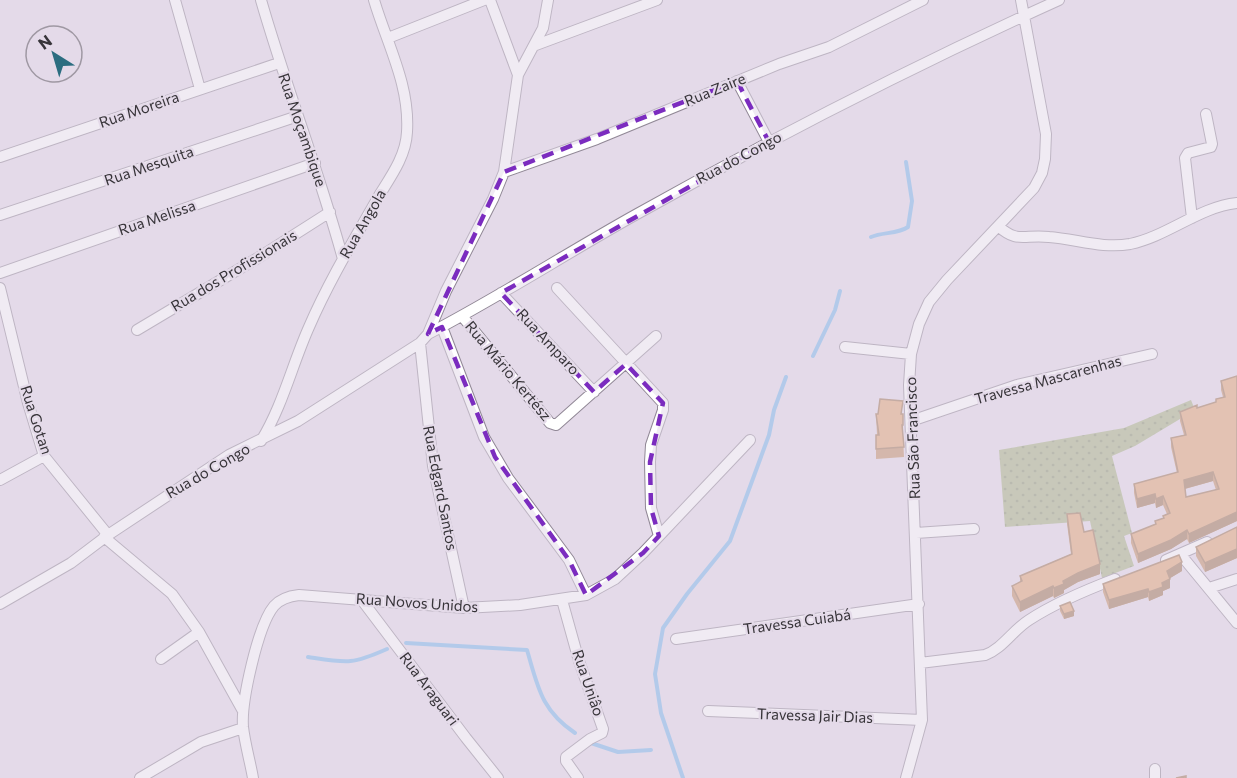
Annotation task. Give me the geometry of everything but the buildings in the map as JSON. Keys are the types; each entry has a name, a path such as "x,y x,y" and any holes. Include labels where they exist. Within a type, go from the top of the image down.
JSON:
{"street":[{"path":"175,0 200,89"},
{"name":"Rua Moçambique","path":"261,0 279,63 315,163 343,259"},
{"name":"Rua Angola","path":"261,441 277,413 309,328 343,259 404,151 407,112 403,89 374,0"},
{"path":"388,38 484,0"},
{"path":"490,0 518,75"},
{"path":"420,343 428,334 446,291 493,200 504,172 518,75 524,61 536,45 543,28 548,0"},
{"path":"536,45 657,0"},
{"name":"Rua Zaire","path":"504,172 597,139 737,81 829,47 923,0"},
{"name":"Rua São Francisco","path":"906,778 922,720 909,385 912,354 929,302 1034,188 1042,174 1046,134 1021,0"},
{"name":"Rua do Congo","path":"428,334 637,214 769,142 947,51 1059,0"},
{"name":"Rua Moreira","path":"0,157 279,63"},
{"path":"737,81 769,142"},
{"path":"1192,218 1185,158 1188,153 1208,149 1212,144 1206,114"},
{"name":"Rua Mesquita","path":"0,216 298,116"},
{"name":"Rua Melissa","path":"0,273 315,163"},
{"path":"998,226 1008,236 1040,236 1110,246 1143,241 1192,218 1237,202"},
{"name":"Rua dos Profissionais","path":"137,330 330,212"},
{"name":"Rua Gotan","path":"0,288 28,403 44,456 106,536 172,594 199,632 243,711"},
{"path":"557,288 660,399 663,405 651,445 650,462 652,471 651,508 659,536"},
{"name":"Rua Amparo","path":"501,293 594,392"},
{"name":"Rua Mário Kertész","path":"462,316 550,423 556,425 594,392"},
{"path":"442,327 484,437 508,478 569,560 586,595"},
{"path":"594,392 656,336"},
{"name":"Rua do Congo","path":"0,604 71,563 106,536 229,455 261,441 323,406 420,343"},
{"name":"Rua Edgard Santos","path":"420,343 433,466 464,608"},
{"path":"845,347 912,354"},
{"name":"Travessa Mascarenhas","path":"911,421 1017,385 1152,354"},
{"name":"Rua Novos Unidos","path":"253,778 243,728 243,711 258,641 272,608 279,601 299,595 464,608 562,600 586,595 615,579 643,553 750,440"},
{"path":"0,480 44,456"},
{"path":"916,533 974,529"},
{"path":"1159,563 1218,537"},
{"path":"1181,555 1237,623"},
{"path":"920,663 993,652 1030,619 1095,587 1126,576"},
{"path":"1209,588 1237,579"},
{"name":"Rua Araguari","path":"361,599 498,778"},
{"name":"Rua Uniâo","path":"562,600 579,661 603,729 602,733 566,756 566,761 578,778"},
{"name":"Travessa Cuiabá","path":"676,639 918,604"},
{"path":"160,659 199,632"},
{"name":"Travessa Jair Dias","path":"708,711 922,720"},
{"path":"140,778 201,742 243,728"}],"highlighted area":[{"path":"737,81 769,142 501,293 594,392 626,364 663,403 650,462 651,508 659,536 643,553 586,595 569,560 495,457 442,327 428,334 504,172"}],"green space":[{"path":"1191,400 1195,410 1135,446 1112,456 1132,533 1124,536 1134,566 1102,578 1090,521 1005,527 999,450 1124,428"}],"waterway":[{"path":"871,237 908,227 912,201 906,162"},
{"path":"813,356 835,310 840,291"},
{"path":"683,778 661,713 655,674 663,628 730,541 769,435 774,410 786,377"},
{"path":"406,643 527,650 542,697 555,716 575,733"},
{"path":"308,657 349,661 365,658 387,649"},
{"path":"591,743 618,752 651,750"}]}
